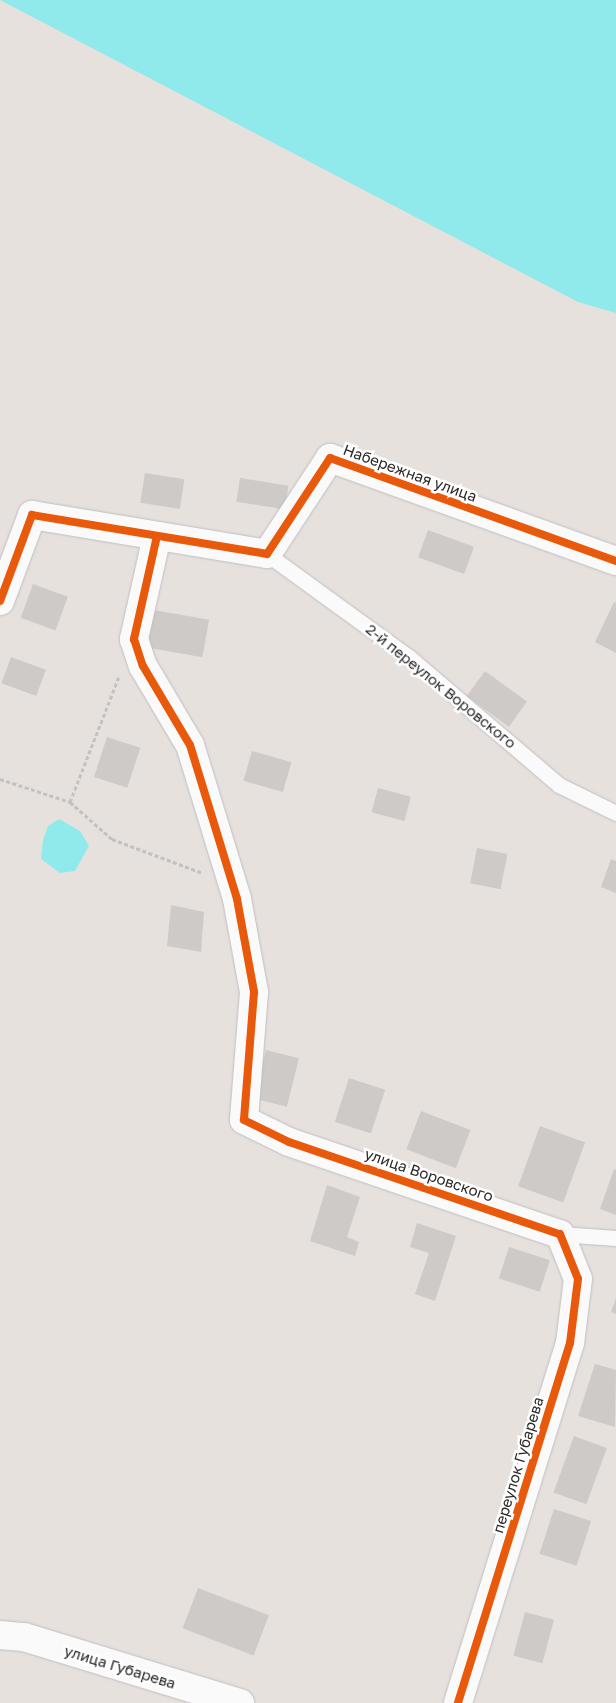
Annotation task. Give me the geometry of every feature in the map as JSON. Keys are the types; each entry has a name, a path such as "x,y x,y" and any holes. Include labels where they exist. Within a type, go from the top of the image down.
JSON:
{"street":[{"name":"Набережная улица","path":"267,554 330,458 616,561"},
{"path":"0,600 32,515 267,554"},
{"path":"157,536 134,639 143,666 190,745 232,882"},
{"name":"улица Воровского","path":"232,882 254,992 244,1120 289,1142 560,1234"},
{"name":"переулок Губарева","path":"458,1703 570,1343 578,1280 560,1234"},
{"name":"улица Губарева","path":"0,1635 24,1637 240,1703"}],"lane":[{"name":"2-й переулок Воровского","path":"267,554 409,657 559,786 616,813"},
{"name":"улица Воровского","path":"560,1234 616,1238"}],"path":[{"path":"70,802 134,639"},
{"path":"0,779 70,802 112,839 232,882"}],"water":[{"path":"0,0 616,0 616,313 578,302"},
{"path":"59,819 80,831 89,846 75,871 60,873 41,859 43,840 48,826"}],"building":[{"path":"145,473 185,479 180,509 140,503"},
{"path":"240,478 288,486 285,509 236,502"},
{"path":"428,530 474,547 464,574 418,557"},
{"path":"33,584 68,597 55,630 21,618"},
{"path":"614,602 616,603 616,653 595,642"},
{"path":"148,609 209,620 202,657 141,646"},
{"path":"11,657 46,670 36,696 1,683"},
{"path":"485,671 527,702 509,727 467,696"},
{"path":"107,737 140,748 127,788 94,777"},
{"path":"252,751 291,762 283,792 243,781"},
{"path":"378,788 411,797 404,821 372,812"},
{"path":"477,848 507,854 501,889 470,883"},
{"path":"611,859 616,861 616,893 601,887"},
{"path":"171,905 204,912 201,952 167,946"},
{"path":"266,1050 299,1058 287,1107 254,1099"},
{"path":"349,1078 385,1090 371,1133 335,1122"},
{"path":"421,1111 470,1130 456,1168 406,1149"},
{"path":"540,1126 585,1142 563,1203 518,1186"},
{"path":"614,1169 616,1170 616,1215 600,1209"},
{"path":"327,1185 360,1197 347,1237 359,1242 355,1256 310,1241"},
{"path":"417,1223 456,1236 435,1301 415,1294 429,1253 410,1247"},
{"path":"509,1247 550,1260 540,1292 499,1278"},
{"path":"616,1298 616,1314 611,1312"},
{"path":"595,1364 616,1370 615,1427 578,1416"},
{"path":"574,1436 607,1448 586,1504 553,1492"},
{"path":"554,1509 591,1521 577,1566 539,1554"},
{"path":"198,1588 269,1615 254,1655 183,1628"},
{"path":"525,1612 554,1620 542,1663 513,1655"}],"cycle path":[{"path":"0,601 32,515 267,554 330,458 616,561"},
{"path":"157,536 134,639 143,666 190,745 237,899 254,992 244,1120 289,1142 560,1234 578,1279 570,1343 458,1703"}]}
